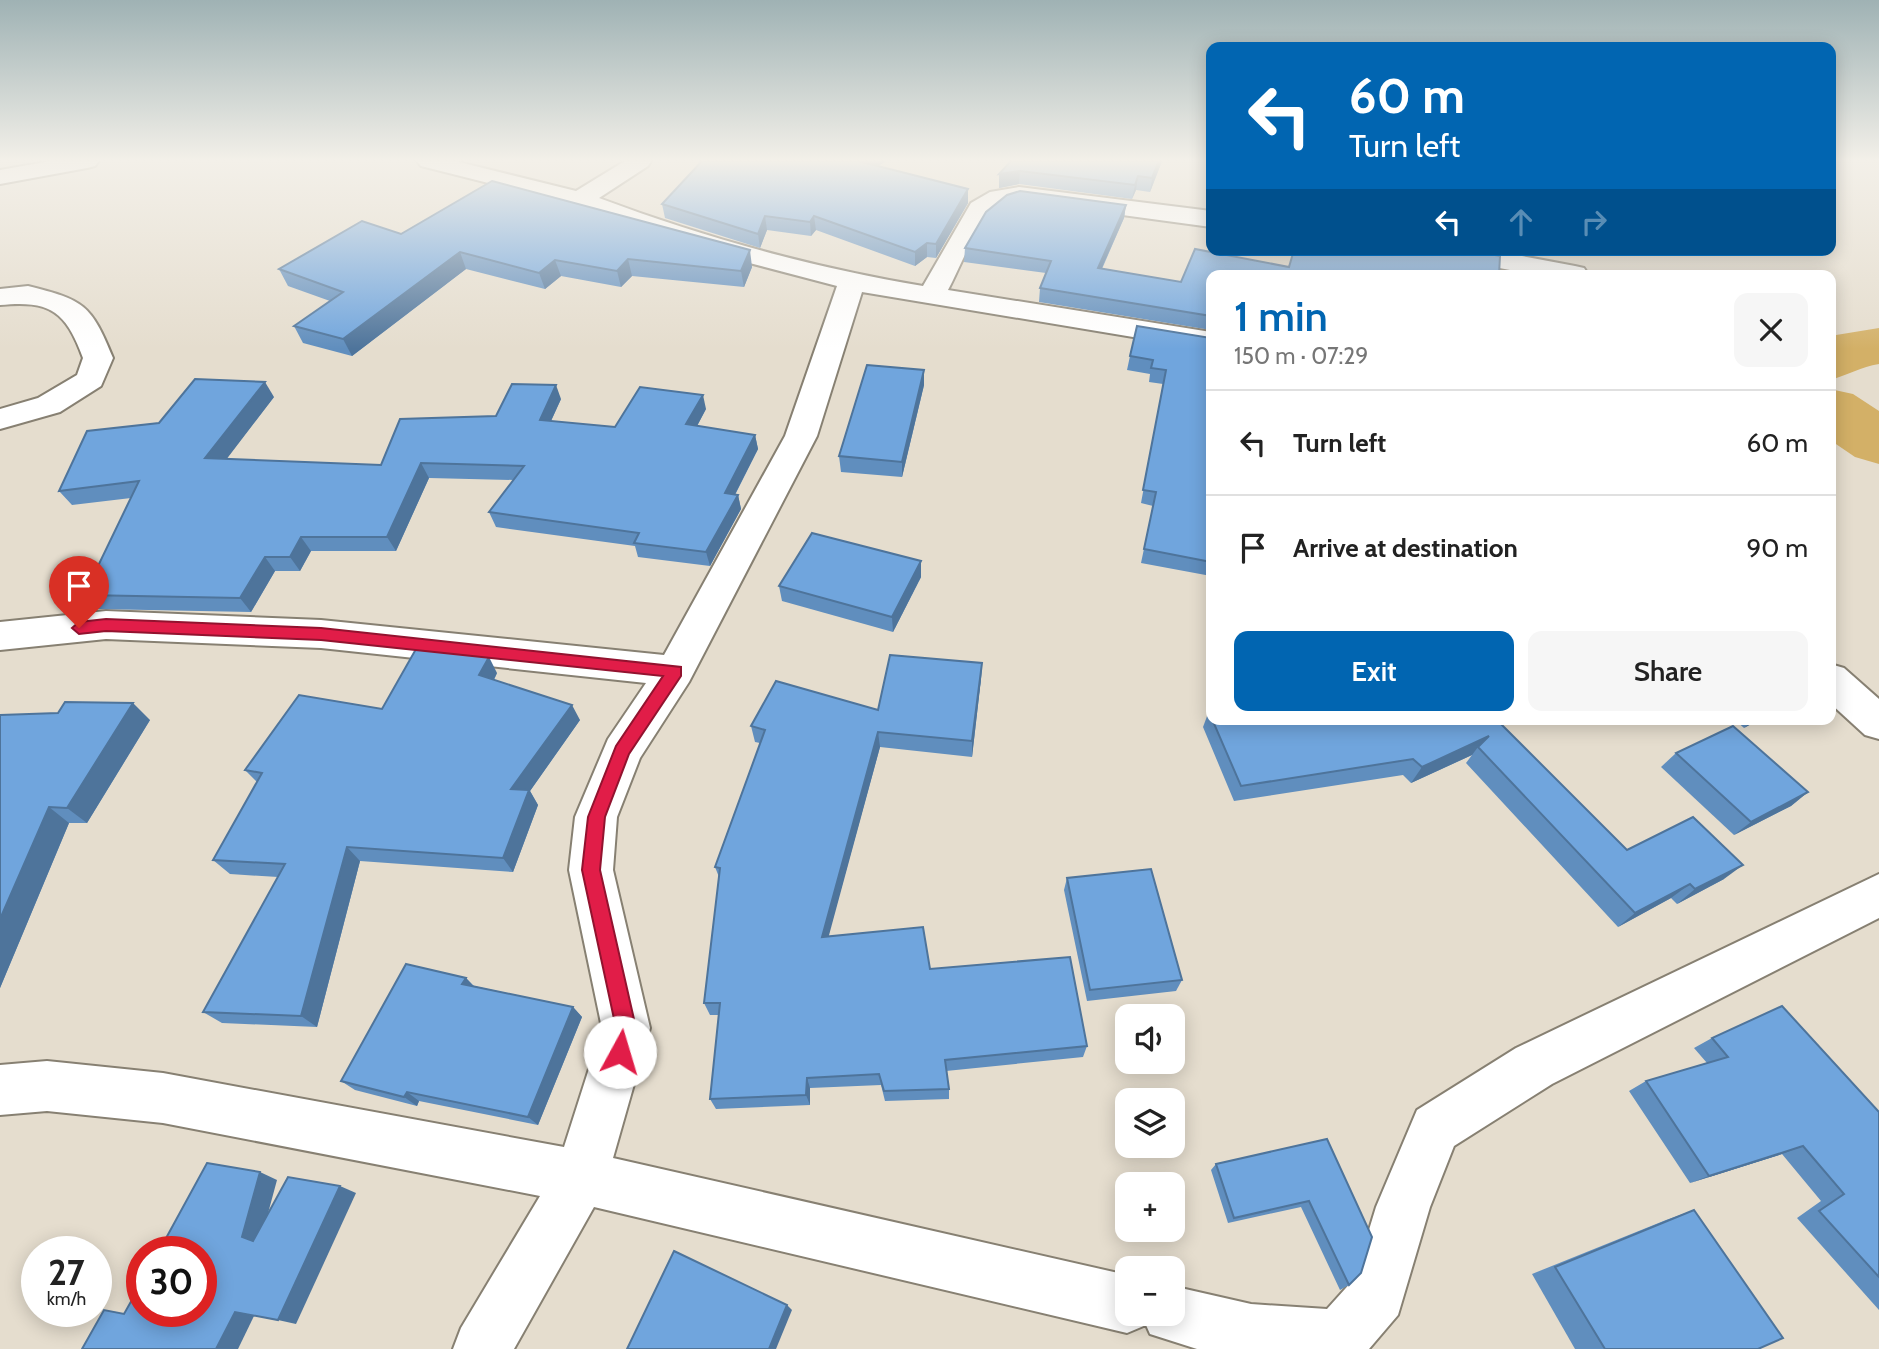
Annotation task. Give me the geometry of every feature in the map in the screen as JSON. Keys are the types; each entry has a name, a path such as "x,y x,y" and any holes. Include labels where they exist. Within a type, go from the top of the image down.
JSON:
{"street":[{"path":"645,224 682,238 852,282 1206,340"},
{"path":"932,294 971,224"},
{"path":"1494,256 1574,266"},
{"path":"482,1349 582,1177 626,1028 591,870 596,817 622,751 675,671 801,436 852,282"},
{"path":"0,297 28,293 62,303 85,325 98,358 90,380 80,387 49,405 0,419"},
{"path":"0,636 106,625 321,634 675,671"},
{"path":"1836,684 1879,723"},
{"path":"1185,1318 1251,1333 1339,1339 1378,1295 1403,1207 1435,1128 1534,1066 1879,895"},
{"path":"0,1090 47,1086 163,1098 582,1177 1115,1301"}],"building":[{"path":"357,224 371,224 401,234 418,224 653,224 750,250 741,271 628,259 617,271 555,260 539,273 460,252 343,339 294,326 343,292 279,269"},
{"path":"726,224 762,224 758,234"},
{"path":"836,224 948,224 936,244 927,243 915,252"},
{"path":"979,224 1118,224 1098,268 1181,282 1195,249 1206,251 1206,256 1232,256 1289,267 1292,256 1500,256 1499,270 1206,270 1206,315 1040,288 1051,261 965,248"},
{"path":"1137,326 1206,337 1206,561 1144,549 1156,492 1143,490 1166,370 1151,368 1153,360 1130,356"},
{"path":"867,365 924,370 902,462 839,456"},
{"path":"195,379 265,382 205,458 381,465 400,419 496,416 512,384 556,385 540,420 615,427 640,387 703,395 686,424 755,435 725,493 738,495 706,552 634,543 639,533 489,512 524,466 421,463 387,537 301,537 290,557 265,557 240,598 84,595 139,481 59,491 87,431 159,423"},
{"path":"812,533 921,561 892,617 779,586"},
{"path":"416,649 489,657 479,675 572,705 511,789 529,790 503,858 347,847 301,1016 203,1012 285,864 213,860 262,773 245,770 299,695 382,709"},
{"path":"890,655 982,663 972,741 878,732 822,937 923,927 930,969 1070,957 1087,1046 945,1060 949,1089 884,1091 879,1074 807,1078 806,1095 710,1099 720,1003 704,1003 720,868 715,867 765,730 751,726 776,681 878,710"},
{"path":"65,702 133,703 67,808 49,807 0,919 0,715 58,713"},
{"path":"1215,725 1502,725 1627,850 1693,817 1743,865 1695,889 1690,884 1635,913 1478,747 1489,736 1422,767 1413,759 1241,786"},
{"path":"1733,726 1808,792 1751,822 1676,753"},
{"path":"1151,869 1182,980 1090,990 1067,878"},
{"path":"406,964 466,978 462,984 573,1007 528,1117 407,1092 404,1097 341,1081"},
{"path":"1782,1006 1879,1112 1879,1277 1819,1211 1844,1194 1803,1146 1709,1176 1646,1081 1728,1057 1712,1038"},
{"path":"1327,1139 1372,1237 1361,1273 1349,1285 1309,1201 1234,1218 1216,1164"},
{"path":"207,1163 260,1172 242,1237 253,1241 288,1177 340,1186 278,1320 235,1312 216,1349 82,1349 94,1327 112,1327 112,1312 124,1314 126,1310 126,1327 217,1327 217,1236 167,1236"},
{"path":"1694,1210 1783,1338 1758,1349 1605,1349 1555,1267"},
{"path":"674,1251 787,1305 769,1349 627,1349"}],"waterway":[{"path":"1836,356 1841,352 1879,346"},
{"path":"1836,413 1879,442"}],"route":[{"path":"79,628 106,625 321,634 675,671 622,751 596,817 591,870 626,1028 620,1052"}]}
